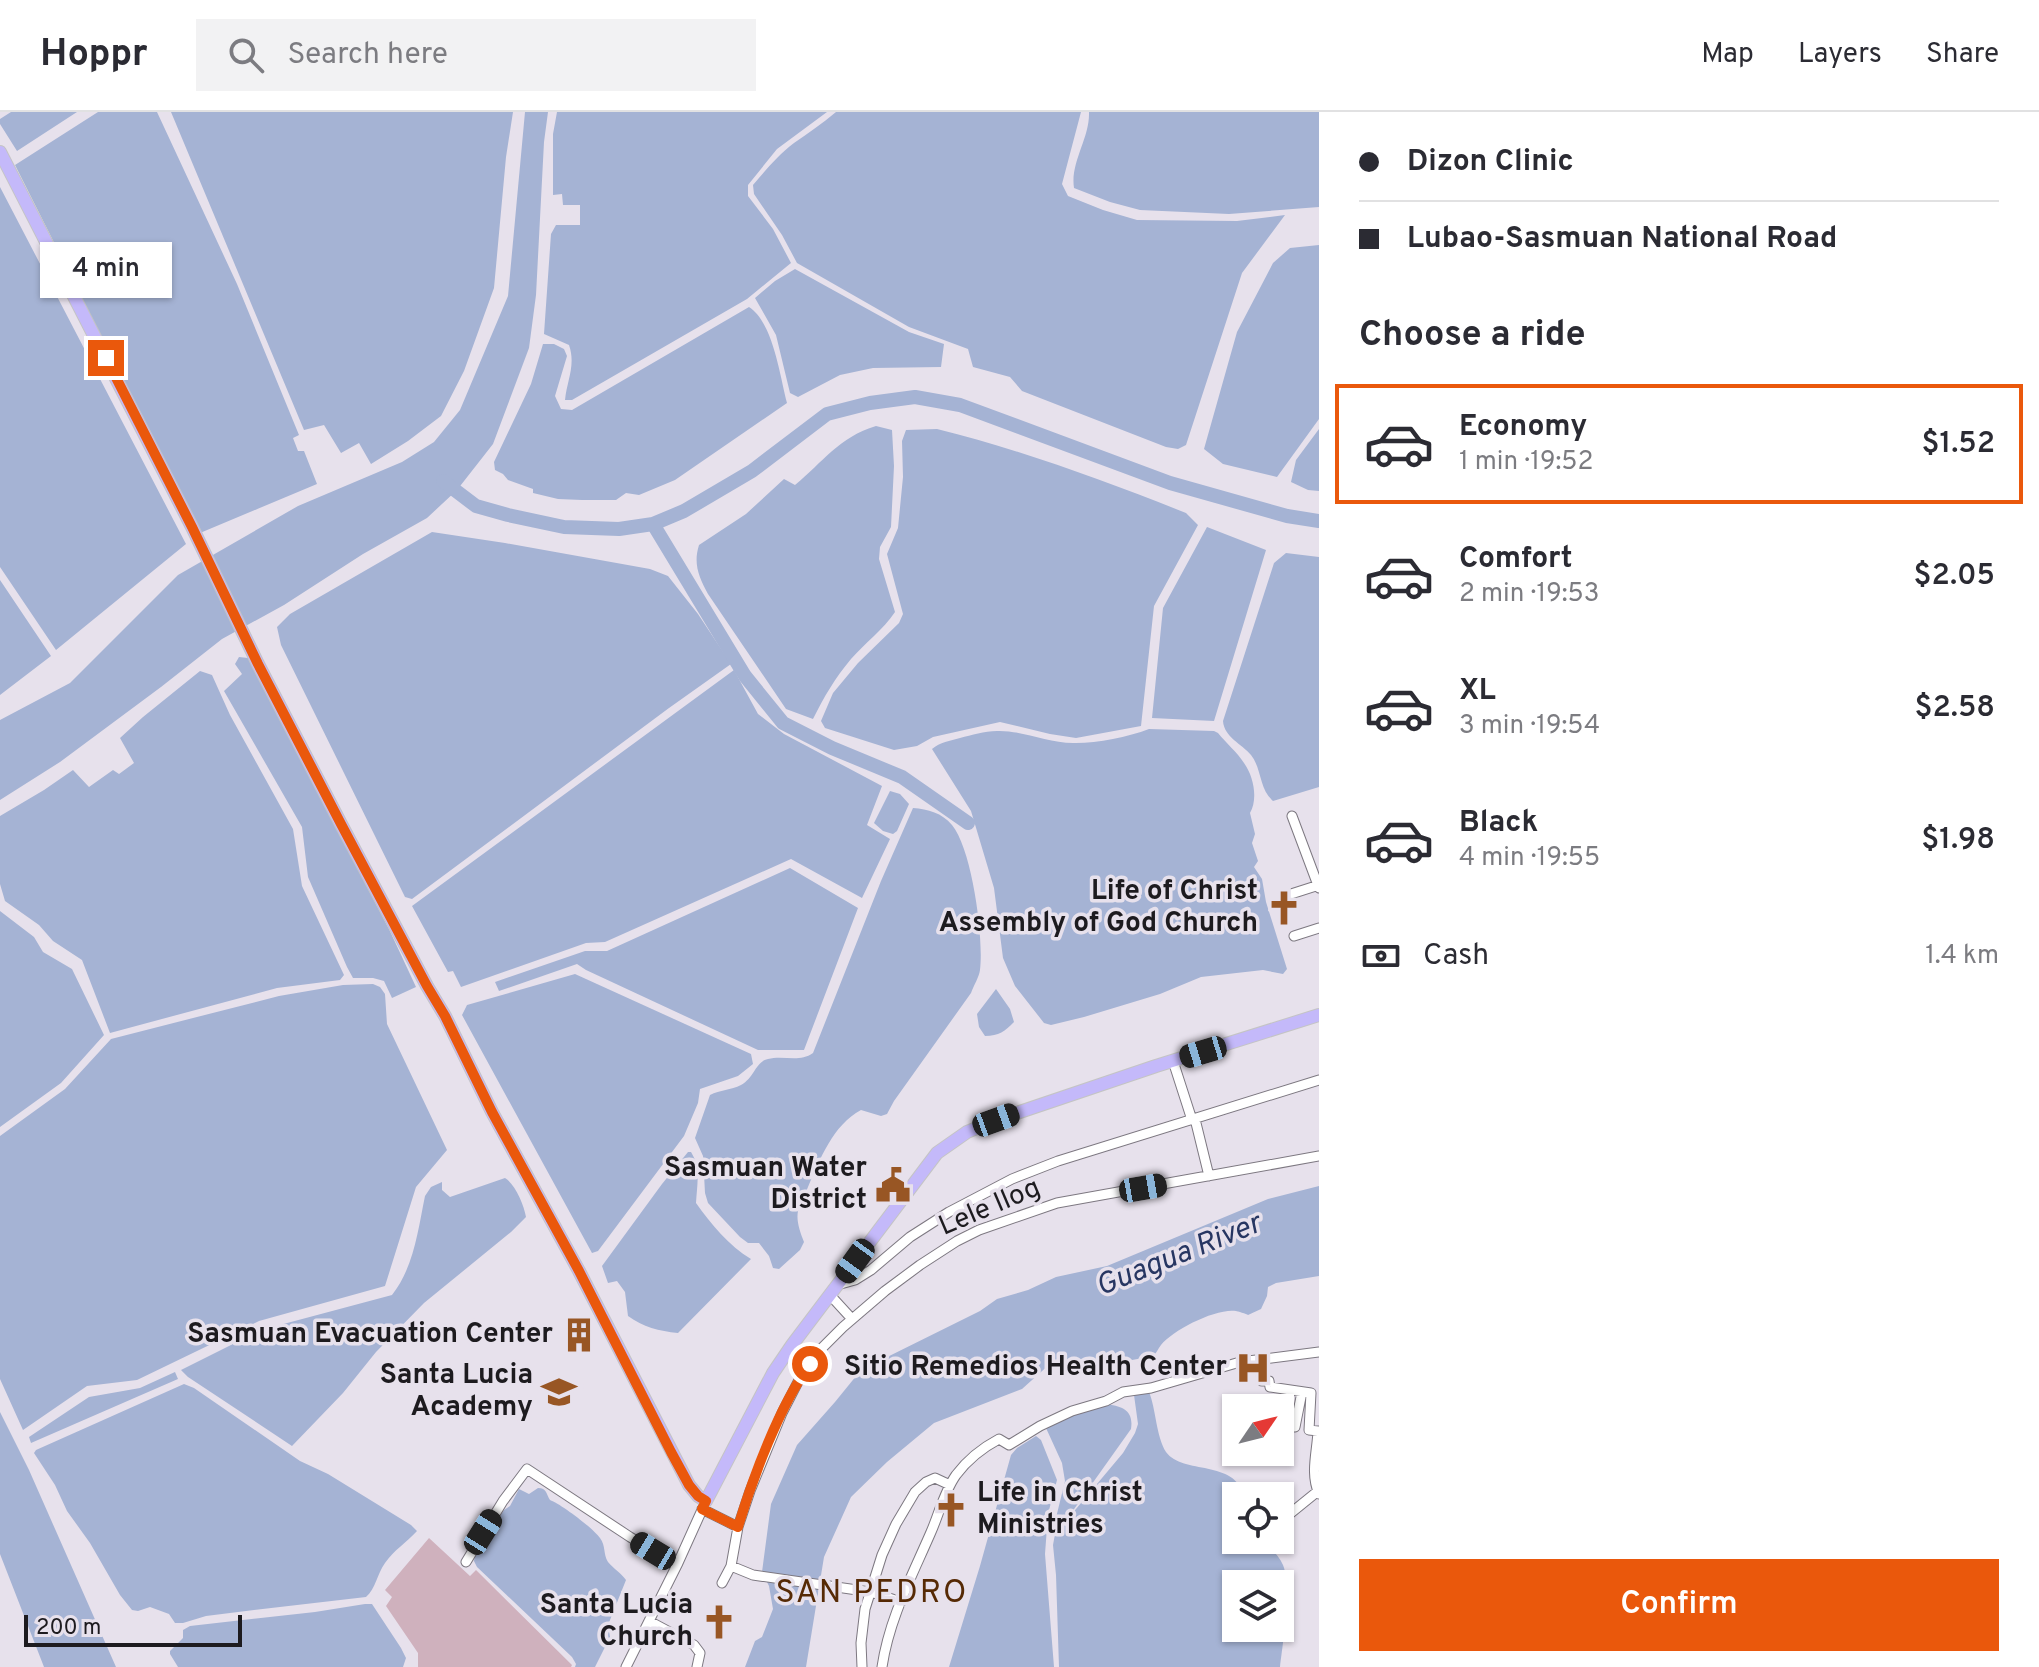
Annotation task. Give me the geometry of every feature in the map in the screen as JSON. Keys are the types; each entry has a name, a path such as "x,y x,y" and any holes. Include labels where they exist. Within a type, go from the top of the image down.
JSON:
{"main road":[{"path":"0,152 341,824 579,1271 671,1452 704,1505 773,1373 937,1153 967,1132 1045,1103 1319,1015"}],"street":[{"path":"1291,894 1319,886 1292,816"},
{"path":"1294,936 1319,928"},
{"path":"1173,1061 1209,1176"},
{"path":"852,1319 834,1290 871,1270 910,1237 949,1212 1001,1184 1058,1161 1319,1080"},
{"name":"Lele Ilog","path":"722,1583 731,1566 738,1527 764,1454 800,1378 819,1351 852,1319 920,1265 979,1230 1057,1203 1319,1156"},
{"path":"882,1667 885,1644 901,1602 950,1485 969,1459 999,1439 1009,1445 1072,1411 1106,1401 1123,1392 1151,1388 1259,1359 1319,1352"},
{"path":"1259,1359 1262,1381 1269,1381 1270,1387 1311,1394"},
{"path":"1295,1427 1311,1394"},
{"path":"1294,1511 1318,1492 1313,1470 1318,1454 1318,1431 1309,1430 1311,1394"},
{"path":"466,1562 503,1501 527,1469 677,1565"},
{"path":"862,1667 867,1600 882,1555 915,1492 935,1478 950,1485"},
{"path":"626,1667 704,1505 738,1527"},
{"path":"731,1566 761,1576 871,1592 901,1602"},
{"path":"649,1621 694,1645 700,1653 697,1667"}],"shaded area":[{"path":"429,1538 470,1576 476,1570 571,1667 418,1667 418,1653 386,1606 392,1597 385,1590"}],"water":[{"path":"11,112 77,112 17,151 0,124 0,119"},
{"path":"98,112 157,112 237,284 299,435 293,438 298,451 304,451 317,484 200,533 15,165"},
{"path":"171,112 513,112 494,288 464,371 441,416 371,464 359,443 341,453 324,425 304,430"},
{"path":"525,112 548,112 536,295 529,348 493,444 457,490 427,518 222,639 60,762 0,800 0,720 70,683 178,575 298,506 402,462 434,442 460,410 508,296"},
{"path":"557,112 827,112 777,149 748,185 748,196 773,229 791,263 747,299 572,400 565,400 571,366 569,345 544,334 551,234 556,225 580,225 580,205 563,205 562,194 553,195 553,134"},
{"path":"836,112 1081,112 1062,184 1068,196 1137,220 1237,221 1285,215 1242,273 1186,445 1178,449 1166,447 1022,391 1010,377 973,367 968,349 909,327 797,263 754,194 753,185 788,148"},
{"path":"1089,112 1319,112 1319,207 1229,214 1140,210 1074,188 1075,169 1087,131"},
{"path":"0,187 186,544 56,650 0,567"},
{"path":"1319,245 1319,419 1277,477 1223,464 1204,449 1237,332 1273,263 1290,248"},
{"path":"795,269 909,332 944,344 941,367 873,368 840,375 798,397 790,393 776,335 755,298"},
{"path":"749,307 757,314 770,337 787,403 675,480 639,495 626,493 616,500 558,499 533,493 533,489 508,480 495,470 494,462 531,384 543,344 554,344 564,349 567,356 555,396 561,409 572,410"},
{"path":"876,426 892,430 891,527 880,547 879,559 895,612 845,666 813,719 786,709 708,594 698,570 697,552 699,545 746,514 784,479 795,485 841,443"},
{"path":"937,429 1000,446 1094,478 1186,513 1198,525 1154,606 1141,726 1076,738 1000,722 933,737 917,746 894,750 825,728 821,721 833,693 899,623 903,614 887,554 898,528 903,477 902,441 906,430"},
{"path":"1319,429 1319,491 1308,490 1291,482 1296,460"},
{"path":"1207,527 1266,550 1214,721 1152,718 1163,608"},
{"path":"432,532 650,569 668,576 731,664 412,899 405,897 281,645 277,627 290,614"},
{"path":"1286,553 1319,557 1319,787 1273,801 1265,791 1255,761 1230,736 1223,721 1274,563"},
{"path":"0,580 51,656 0,695"},
{"path":"239,657 248,658 416,987 392,998 384,981 353,978 347,967 308,877 302,827 224,691 242,674 235,664"},
{"path":"734,670 758,714 784,734 882,786 867,825 890,839 862,898 791,859 605,942 586,943 461,987 453,971 448,972 412,906"},
{"path":"200,671 212,675 230,715 293,829 302,886 344,975 340,980 277,988 110,1033 82,960 53,941 39,925 5,901 0,884 0,816 73,770 89,787 113,770 119,774 134,763 120,738"},
{"path":"1149,729 1214,731 1235,751 1247,769 1254,795 1250,813 1255,834 1252,843 1258,861 1254,867 1262,879 1287,969 1283,974 1263,970 1201,977 1160,994 1084,1017 1051,1025 1044,1023 1015,986 1003,958 994,888 971,811 932,749 945,742 992,731 1076,743 1113,739"},
{"path":"890,791 900,794 909,804 893,834 883,831 874,823"},
{"path":"913,808 944,817 959,837 975,894 981,956 979,973 971,993 887,1114 881,1116 861,1110 835,1134 798,1211 804,1242 800,1250 779,1269 773,1268 759,1243 748,1243 740,1237 708,1203 703,1156 695,1138 710,1095 741,1085 764,1061 802,1058 813,1053"},
{"path":"790,868 858,908 804,1050 758,1050 577,964 499,991 495,982 585,951 607,951"},
{"path":"0,911 34,937 43,952 72,969 104,1035 61,1083 0,1127"},
{"path":"575,974 751,1054 753,1064 738,1076 700,1089 698,1103 684,1136 598,1251 592,1253 462,1015 467,1005"},
{"path":"373,984 385,994 387,1024 447,1150 416,1187 385,1286 259,1321 137,1380 87,1386 23,1430 0,1379 0,1136 65,1089 111,1039 279,996 343,985"},
{"path":"996,989 1010,1009 1014,1022 1001,1032 985,1036 979,1027 977,1014"},
{"path":"688,1152 694,1158 697,1170 696,1203 721,1234 751,1259 678,1333 652,1328 628,1316 625,1292 617,1281 608,1283 602,1266"},
{"path":"505,1178 518,1195 526,1217 424,1303 292,1446 181,1370 261,1330 392,1295 410,1260 425,1196 431,1187 442,1182 442,1190 450,1197"},
{"name":"Guagua River","path":"1319,1186 1319,1276 1268,1287 1261,1309 1248,1315 1228,1311 1196,1321 1167,1339 1154,1356 1110,1364 1051,1363 1022,1389 934,1423 851,1497 824,1557 806,1667 745,1667 773,1609 769,1586 762,1572 771,1504 797,1445 861,1370 980,1311 997,1299 1056,1277 1107,1266 1268,1199"},
{"path":"175,1372 178,1379 31,1443 29,1437 89,1397 140,1388"},
{"path":"184,1384 300,1461 328,1474 417,1531 382,1567 366,1597 206,1616 183,1623 175,1623 169,1614 150,1607 132,1610 67,1511 55,1485 34,1453"},
{"path":"1149,1392 1166,1452 1174,1459 1220,1472 1236,1482 1222,1482 1222,1554 1276,1554 1284,1570 1222,1570 1222,1642 1283,1642 1280,1667 1059,1667 1055,1534 1123,1453 1138,1424 1134,1395"},
{"path":"1105,1404 1126,1410 1131,1417 1131,1429 1072,1512 1058,1527 1054,1526 1065,1481 1062,1463 1046,1428"},
{"path":"0,1412 116,1667 44,1667 0,1554"},
{"path":"1036,1436 1041,1440 1057,1480 1048,1514 1045,1554 1054,1667 949,1667 1011,1455"},
{"path":"538,1488 545,1490 550,1500 597,1534 608,1562 626,1580 608,1625 610,1637 595,1667 575,1667 572,1657 474,1561 519,1489 529,1494"},
{"path":"372,1604 401,1648 406,1658 403,1667 178,1667 170,1654 183,1638 183,1630 190,1626"}],"waterway":[{"path":"443,481 476,506 564,527 619,529 653,524 684,511 752,471 827,414 870,403 915,397 960,405 1170,483 1287,516 1319,521"},
{"path":"653,524 745,676 783,723 832,748 902,777 968,823"}],"place":[{"name":"Life of Christ Assembly of God Church","path":"1284,908"},
{"name":"Sasmuan Water District","path":"893,1185"},
{"name":"Sasmuan Evacuation Center","path":"579,1335"},
{"name":"Sitio Remedios Health Center","path":"1253,1368"},
{"name":"Santa Lucia Academy","path":"559,1392"},
{"name":"Life in Christ Ministries","path":"951,1510"},
{"name":"Santa Lucia Church","path":"719,1622"}],"district":[{"name":"SAN PEDRO","path":"872,1594"}],"route":[{"path":"106,358 258,664 445,1016 492,1112 579,1271 689,1485 706,1501 702,1509 738,1527 782,1413 810,1364"}]}
